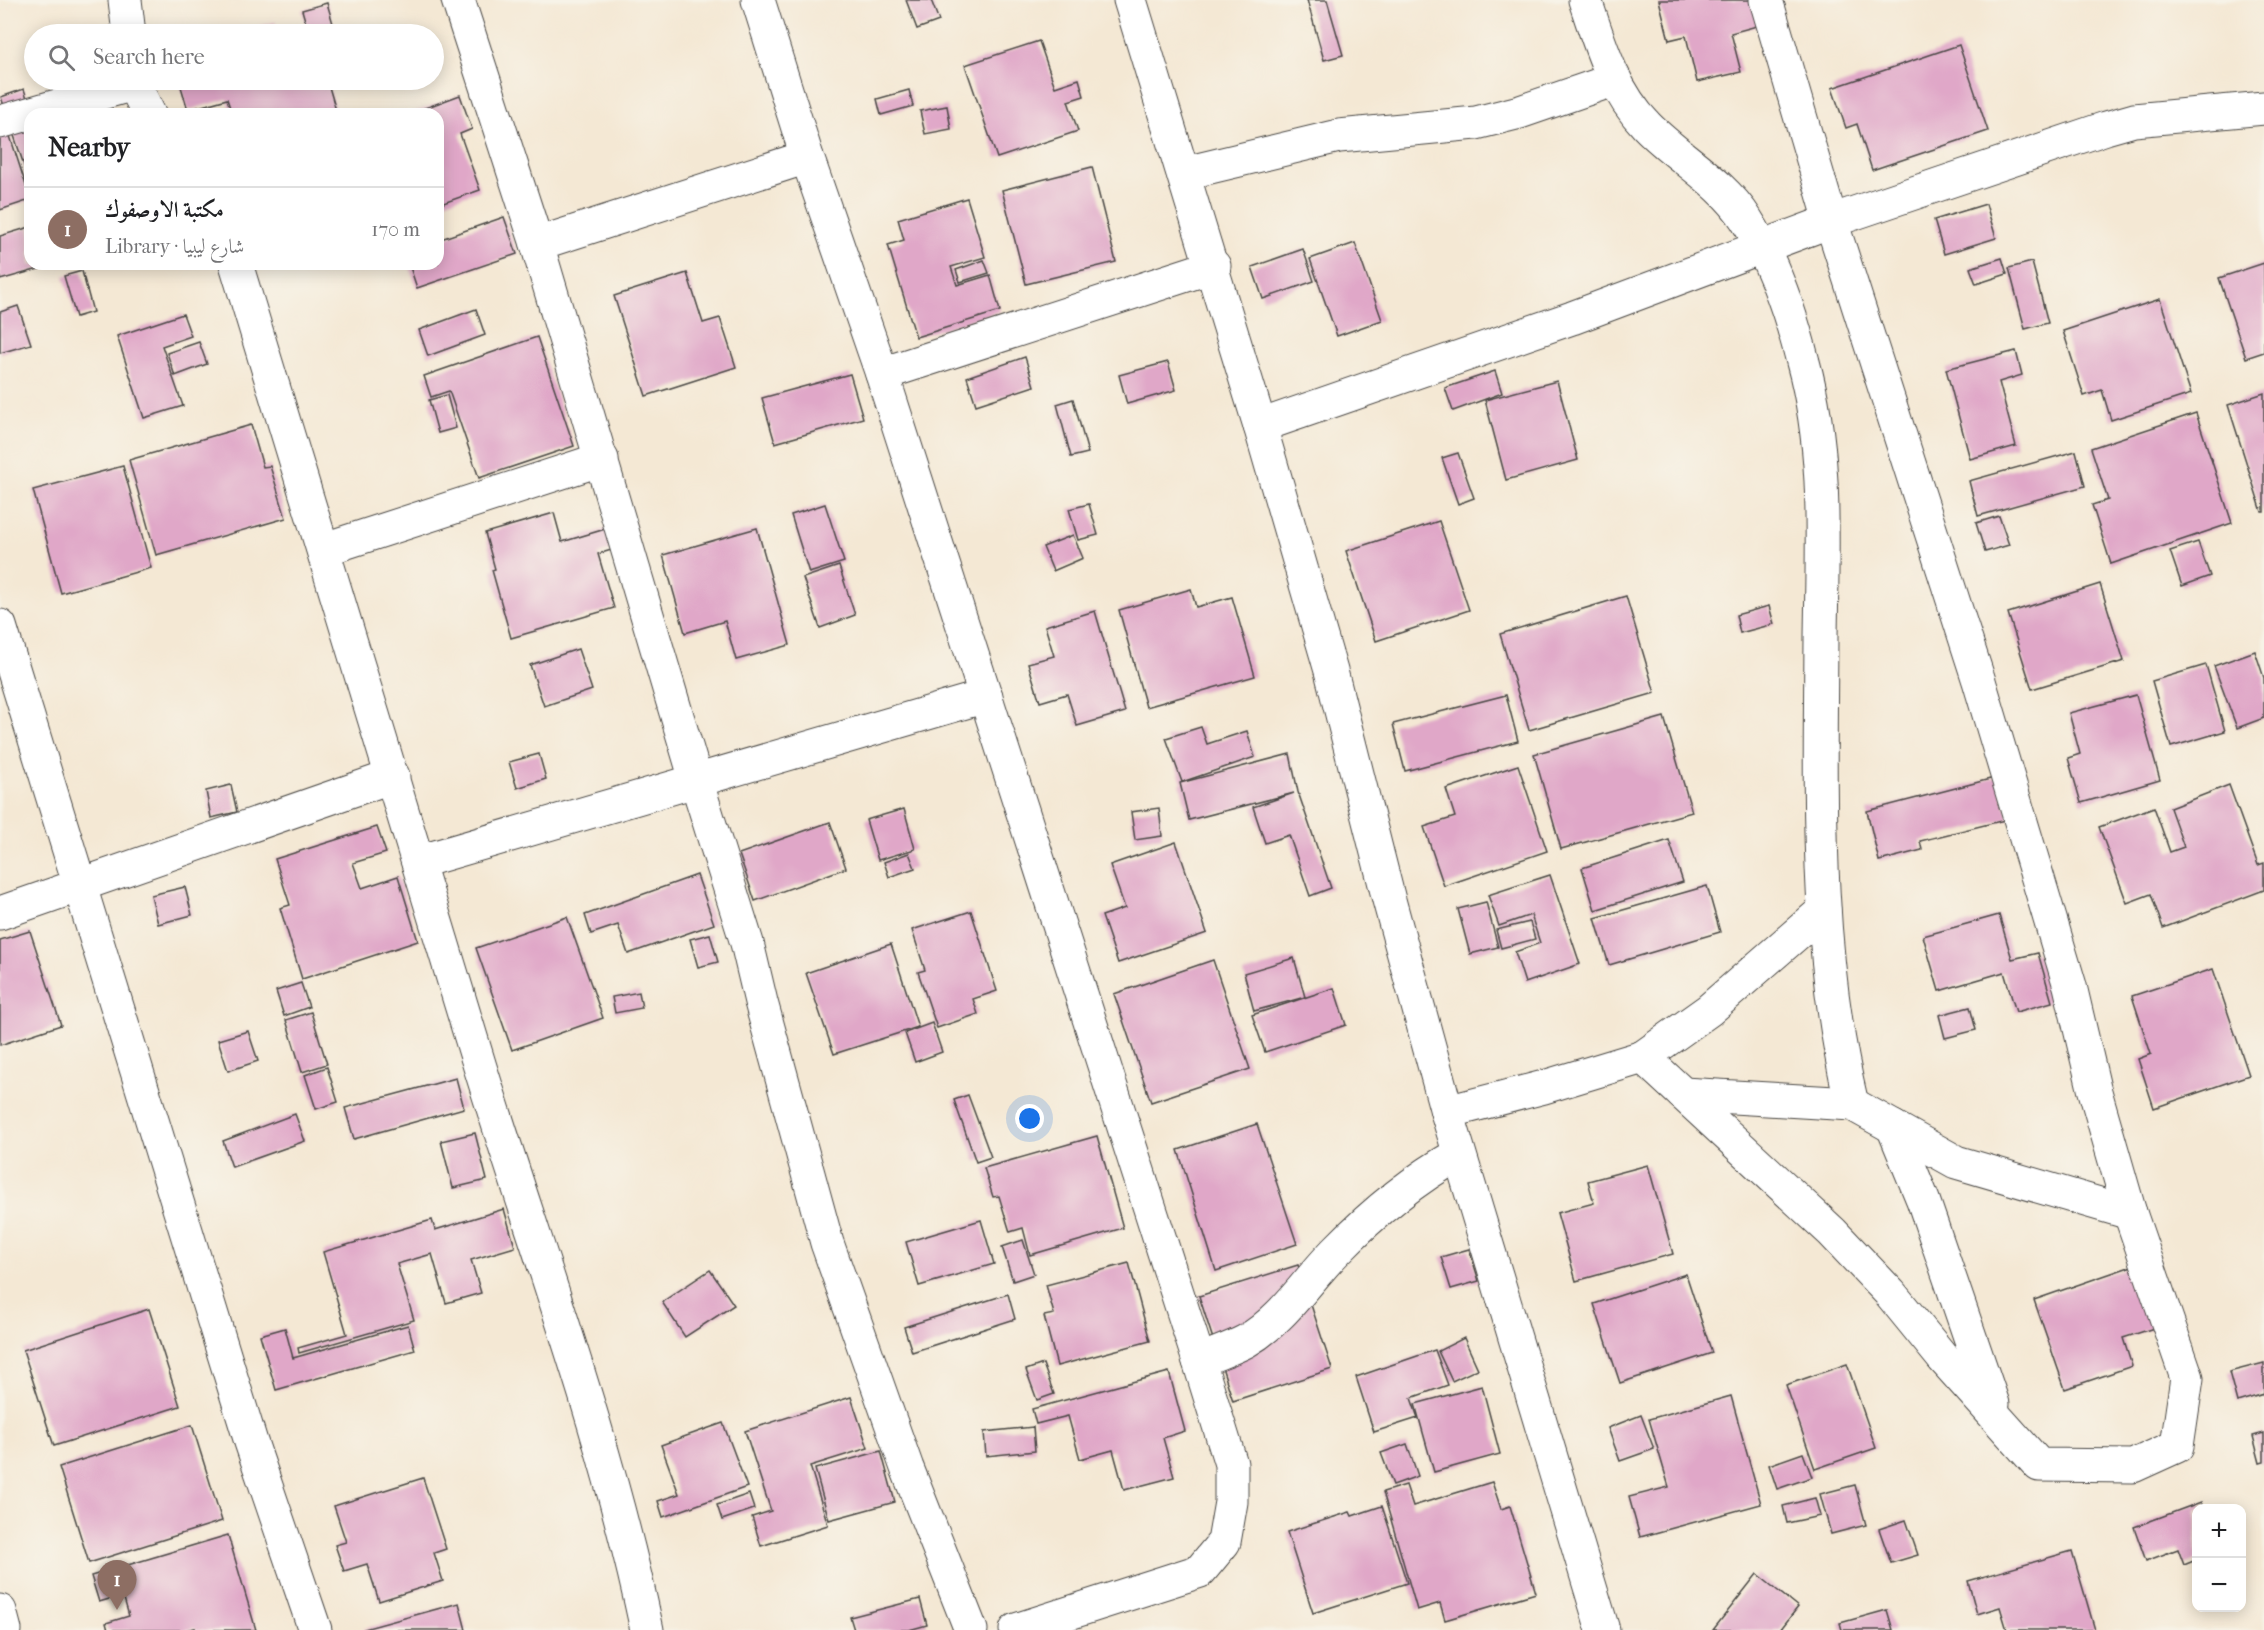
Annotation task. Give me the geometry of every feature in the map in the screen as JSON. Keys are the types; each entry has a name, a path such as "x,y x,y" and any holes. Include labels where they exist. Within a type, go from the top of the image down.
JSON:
{"main road":[{"path":"125,0 128,24"},
{"path":"458,0 537,244 696,780 747,943 827,1243 907,1468 971,1630"},
{"path":"758,0 807,157 882,374 1231,1464 1231,1502 1224,1542 1200,1571 1016,1630"},
{"path":"1130,0 1214,266 1331,671 1389,900 1447,1112 1603,1630"},
{"path":"1585,0 1613,80 1647,126 1722,192 1746,218 1788,312 1804,363 1816,421 1823,480 1820,766 1824,910 1839,1051 1852,1104"},
{"path":"1643,1057 1832,1233 1890,1293 1943,1358 2039,1465 2133,1466 2177,1446 2187,1378 2130,1213 2094,1088 2070,986 1979,681 1831,221 1766,0"},
{"path":"1185,173 1339,136 1476,123 1520,112 1613,80"},
{"path":"47,108 107,90"},
{"path":"138,90 145,108"},
{"path":"1260,426 1572,318 1831,221 2134,120 2264,108"},
{"path":"0,122 24,115"},
{"path":"537,244 807,157"},
{"path":"882,374 1214,266"},
{"path":"238,270 325,549 479,1065 579,1377 633,1560 647,1630"},
{"path":"325,549 602,459"},
{"path":"0,626 247,1430 315,1630"},
{"path":"418,862 986,696"},
{"path":"0,913 393,776"},
{"path":"1447,1112 1545,1088 1643,1057 1709,1010 1824,910"},
{"path":"1683,1094 1852,1104 1956,1162 2130,1213"},
{"path":"1893,1127 1923,1200 1998,1417"},
{"path":"1199,1361 1246,1341 1255,1334 1281,1313 1337,1250 1391,1200 1424,1174 1459,1154"},
{"path":"0,1611 5,1630"}],"building":[{"path":"906,0 931,0 939,21 917,29"},
{"path":"1307,0 1327,0 1343,55 1324,60"},
{"path":"1659,0 1762,0 1768,23 1731,33 1741,72 1697,82 1686,36 1669,40"},
{"path":"327,3 333,24 306,24 302,10"},
{"path":"1039,41 1055,87 1079,79 1084,96 1068,101 1078,131 997,158 965,65"},
{"path":"1959,45 1988,131 1872,170 1857,124 1846,128 1832,88"},
{"path":"24,89 30,108 24,108 24,165 1,97"},
{"path":"182,90 330,90 335,108 230,108 227,99 187,108"},
{"path":"909,90 913,106 881,115 877,99"},
{"path":"460,95 472,129 460,134 480,190 444,203 444,108 425,108"},
{"path":"0,105 24,179 24,202 0,210"},
{"path":"947,106 951,129 925,134 920,111"},
{"path":"1092,167 1116,262 1026,284 1002,190"},
{"path":"967,198 985,257 951,267 957,285 990,275 1000,311 916,337 888,245 904,240 898,219"},
{"path":"1986,204 1996,238 1944,254 1934,220"},
{"path":"504,217 517,254 417,288 411,270 444,270 444,238"},
{"path":"24,229 24,270 35,270 0,280 0,236"},
{"path":"1355,243 1382,320 1337,336 1310,259"},
{"path":"1303,249 1314,281 1263,299 1252,267"},
{"path":"2002,258 2007,274 1976,284 1970,268"},
{"path":"984,260 989,273 960,282 956,270"},
{"path":"2032,262 2048,323 2025,329 2009,268"},
{"path":"2264,263 2264,352 2246,358 2219,278"},
{"path":"82,271 93,312 76,317 64,276"},
{"path":"687,273 703,323 720,318 736,367 646,396 614,296"},
{"path":"2160,299 2191,394 2111,420 2102,390 2084,396 2063,331"},
{"path":"18,306 31,344 0,353 0,312"},
{"path":"476,309 485,335 428,356 419,330"},
{"path":"183,314 191,336 162,346 183,406 144,418 117,336"},
{"path":"537,337 574,446 479,478 449,391 431,397 424,376"},
{"path":"199,342 207,364 175,376 167,353"},
{"path":"2016,351 2022,375 1999,382 2016,446 1970,459 1946,369"},
{"path":"1025,357 1034,386 976,405 967,377"},
{"path":"1168,362 1176,390 1127,404 1119,375"},
{"path":"1495,371 1502,393 1453,411 1445,388"},
{"path":"850,374 863,418 775,443 762,398"},
{"path":"1557,381 1578,460 1506,480 1485,400"},
{"path":"2264,393 2264,512 2262,512 2228,405"},
{"path":"447,395 456,428 438,433 429,400"},
{"path":"1073,399 1088,453 1071,457 1057,404"},
{"path":"2196,413 2232,523 2111,564 2092,505 2108,500 2091,448"},
{"path":"251,425 263,467 270,466 286,518 156,555 129,460"},
{"path":"2076,451 2085,486 1978,516 1969,481"},
{"path":"1458,453 1474,498 1458,504 1442,458"},
{"path":"123,466 151,568 61,593 33,490"},
{"path":"825,504 844,562 809,573 791,515"},
{"path":"1089,504 1098,535 1078,540 1069,509"},
{"path":"554,513 562,542 612,527 618,548 598,554 614,608 511,638 492,570 495,569 485,533"},
{"path":"1999,516 2009,545 1985,552 1976,523"},
{"path":"1439,521 1469,610 1376,641 1346,551"},
{"path":"757,528 790,645 736,660 725,621 685,633 663,555"},
{"path":"1073,535 1083,558 1053,571 1043,547"},
{"path":"2198,542 2210,576 2182,586 2170,551"},
{"path":"839,566 855,615 820,628 803,578"},
{"path":"2100,584 2124,661 2032,689 2008,613"},
{"path":"1191,589 1196,607 1232,597 1255,676 1146,707 1119,610"},
{"path":"1626,596 1655,693 1529,730 1500,634"},
{"path":"1769,606 1774,624 1740,633 1736,615"},
{"path":"1095,611 1125,712 1077,726 1067,694 1040,702 1028,663 1054,656 1045,626"},
{"path":"578,649 592,690 544,706 530,665"},
{"path":"2255,651 2264,678 2264,718 2237,728 2214,666"},
{"path":"2206,665 2225,731 2171,747 2152,681"},
{"path":"1506,695 1518,741 1405,771 1393,724"},
{"path":"2136,695 2160,780 2081,803 2068,758 2080,754 2069,713"},
{"path":"1664,717 1692,812 1561,849 1534,754"},
{"path":"1201,727 1207,744 1247,731 1255,757 1182,782 1166,738"},
{"path":"539,754 546,779 517,788 509,762"},
{"path":"1290,754 1298,792 1331,888 1310,896 1289,835 1265,843 1253,807 1294,793 1189,820 1180,783"},
{"path":"1518,765 1547,851 1444,886 1424,827 1455,817 1446,789"},
{"path":"1998,777 2009,819 1920,841 1922,850 1879,861 1867,811"},
{"path":"231,785 237,812 211,818 206,791"},
{"path":"2229,785 2258,865 2264,863 2264,890 2163,928 2151,894 2127,903 2099,827 2154,807 2170,852 2184,847 2170,808"},
{"path":"1159,808 1162,836 1135,840 1131,812"},
{"path":"904,809 915,849 878,860 866,820"},
{"path":"830,822 846,868 755,901 739,854"},
{"path":"377,827 386,853 353,863 362,888 398,876 418,941 302,979 280,908 290,905 275,859"},
{"path":"1669,840 1683,882 1595,910 1582,868"},
{"path":"1176,842 1207,933 1118,963 1102,916 1125,908 1110,865"},
{"path":"909,853 915,868 889,877 884,862"},
{"path":"697,875 714,924 628,954 618,925 591,934 585,915"},
{"path":"1550,875 1580,964 1525,983 1515,952 1540,943 1531,915 1499,926 1488,895"},
{"path":"1707,886 1720,932 1609,965 1595,918"},
{"path":"185,887 192,915 158,924 151,895"},
{"path":"1486,902 1498,947 1470,954 1458,909"},
{"path":"971,911 997,991 973,999 978,1014 937,1028 918,972 925,970 912,930"},
{"path":"1999,915 2012,959 2038,953 2052,1002 2016,1012 2004,972 1939,991 1923,936"},
{"path":"567,917 603,1018 512,1050 476,948"},
{"path":"1530,922 1535,939 1501,948 1496,930"},
{"path":"30,931 61,1025 0,1045 0,940"},
{"path":"710,934 718,962 698,967 690,939"},
{"path":"891,944 918,1027 834,1054 806,973"},
{"path":"1294,958 1305,997 1254,1011 1244,973"},
{"path":"1213,960 1250,1069 1151,1102 1114,994"},
{"path":"2213,969 2249,1075 2154,1108 2138,1059 2151,1054 2132,996"},
{"path":"301,983 309,1007 284,1016 276,991"},
{"path":"1334,988 1346,1025 1265,1052 1252,1015"},
{"path":"639,992 642,1008 615,1013 612,997"},
{"path":"1970,1007 1976,1030 1945,1038 1939,1015"},
{"path":"311,1012 327,1064 302,1072 286,1020"},
{"path":"932,1023 942,1052 915,1062 905,1033"},
{"path":"248,1031 258,1061 228,1071 218,1040"},
{"path":"327,1067 338,1102 316,1109 305,1075"},
{"path":"456,1078 464,1108 354,1139 345,1108"},
{"path":"968,1095 991,1157 976,1162 954,1100"},
{"path":"295,1114 305,1141 232,1167 223,1141"},
{"path":"1257,1124 1297,1244 1216,1271 1178,1150"},
{"path":"475,1133 487,1180 453,1188 441,1141"},
{"path":"1097,1136 1123,1228 1030,1255 1023,1228 1010,1232 999,1196 993,1197 984,1168"},
{"path":"1648,1165 1673,1254 1576,1281 1557,1213 1594,1203 1588,1181"},
{"path":"504,1209 515,1247 471,1260 481,1293 446,1303 432,1254 397,1264 414,1320 299,1353 298,1348 347,1334 323,1252 432,1220 435,1230"},
{"path":"981,1220 994,1264 919,1286 906,1242"},
{"path":"1023,1240 1034,1274 1013,1281 1002,1247"},
{"path":"1469,1249 1479,1281 1451,1289 1441,1257"},
{"path":"1129,1263 1150,1341 1057,1366 1044,1316 1054,1314 1046,1285"},
{"path":"1298,1265 1332,1369 1233,1401 1199,1296"},
{"path":"2132,1266 2154,1328 2123,1338 2132,1366 2065,1389 2034,1300"},
{"path":"710,1270 734,1305 685,1337 662,1302"},
{"path":"1686,1274 1712,1353 1620,1383 1594,1304"},
{"path":"1008,1294 1015,1319 912,1352 904,1327"},
{"path":"149,1309 180,1406 54,1446 23,1350"},
{"path":"408,1325 415,1350 276,1390 260,1335 285,1328 293,1358"},
{"path":"1464,1338 1478,1369 1452,1381 1438,1351"},
{"path":"1435,1350 1448,1385 1411,1398 1418,1418 1374,1432 1356,1377"},
{"path":"2264,1363 2264,1394 2237,1402 2229,1372"},
{"path":"1043,1364 1054,1394 1037,1400 1026,1370"},
{"path":"1847,1364 1876,1448 1815,1469 1786,1385"},
{"path":"1169,1372 1185,1431 1163,1438 1174,1477 1124,1490 1113,1450 1080,1459 1068,1416 1036,1424 1032,1409"},
{"path":"1482,1386 1500,1454 1434,1472 1415,1404"},
{"path":"1731,1396 1761,1504 1640,1537 1629,1497 1669,1487 1649,1419"},
{"path":"851,1397 868,1448 810,1466 828,1525 761,1546 752,1517 771,1511 745,1431"},
{"path":"1641,1415 1654,1449 1620,1461 1608,1428"},
{"path":"723,1423 747,1487 663,1517 658,1501 679,1494 661,1445"},
{"path":"192,1425 222,1521 89,1563 59,1467"},
{"path":"1033,1427 1035,1451 986,1456 984,1432"},
{"path":"2264,1433 2264,1462 2260,1463 2253,1436"},
{"path":"1407,1444 1418,1476 1393,1485 1381,1453"},
{"path":"881,1451 895,1502 829,1520 815,1469"},
{"path":"1803,1453 1812,1477 1777,1489 1769,1465"},
{"path":"423,1478 446,1549 434,1553 443,1581 379,1601 367,1564 344,1571 335,1545 346,1542 334,1506"},
{"path":"1492,1482 1501,1509 1510,1506 1536,1593 1445,1620 1440,1603 1417,1610 1383,1492 1406,1485 1413,1506"},
{"path":"1855,1485 1866,1525 1831,1534 1820,1494"},
{"path":"749,1494 754,1509 722,1520 717,1505"},
{"path":"1815,1498 1820,1516 1787,1523 1783,1506"},
{"path":"2192,1505 2192,1562 2184,1565 2178,1549 2146,1561 2134,1527"},
{"path":"1382,1506 1407,1583 1313,1613 1287,1532 1350,1512 1352,1516"},
{"path":"1906,1520 1918,1555 1891,1563 1879,1529"},
{"path":"228,1535 256,1630 195,1630 195,1628 108,1630 106,1623 129,1616 123,1595 99,1602 91,1576"},
{"path":"2072,1551 2095,1630 2007,1630 2000,1607 1977,1614 1968,1581"},
{"path":"1757,1574 1798,1607 1780,1630 1713,1630"},
{"path":"920,1599 927,1625 909,1630 854,1630 850,1617"},
{"path":"459,1603 466,1630 364,1630 364,1629"},
{"path":"1887,1610 1893,1630 1842,1630 1840,1623"}],"place":[{"name":"مكتبة الاوصفوك","path":"117,1610"}]}
